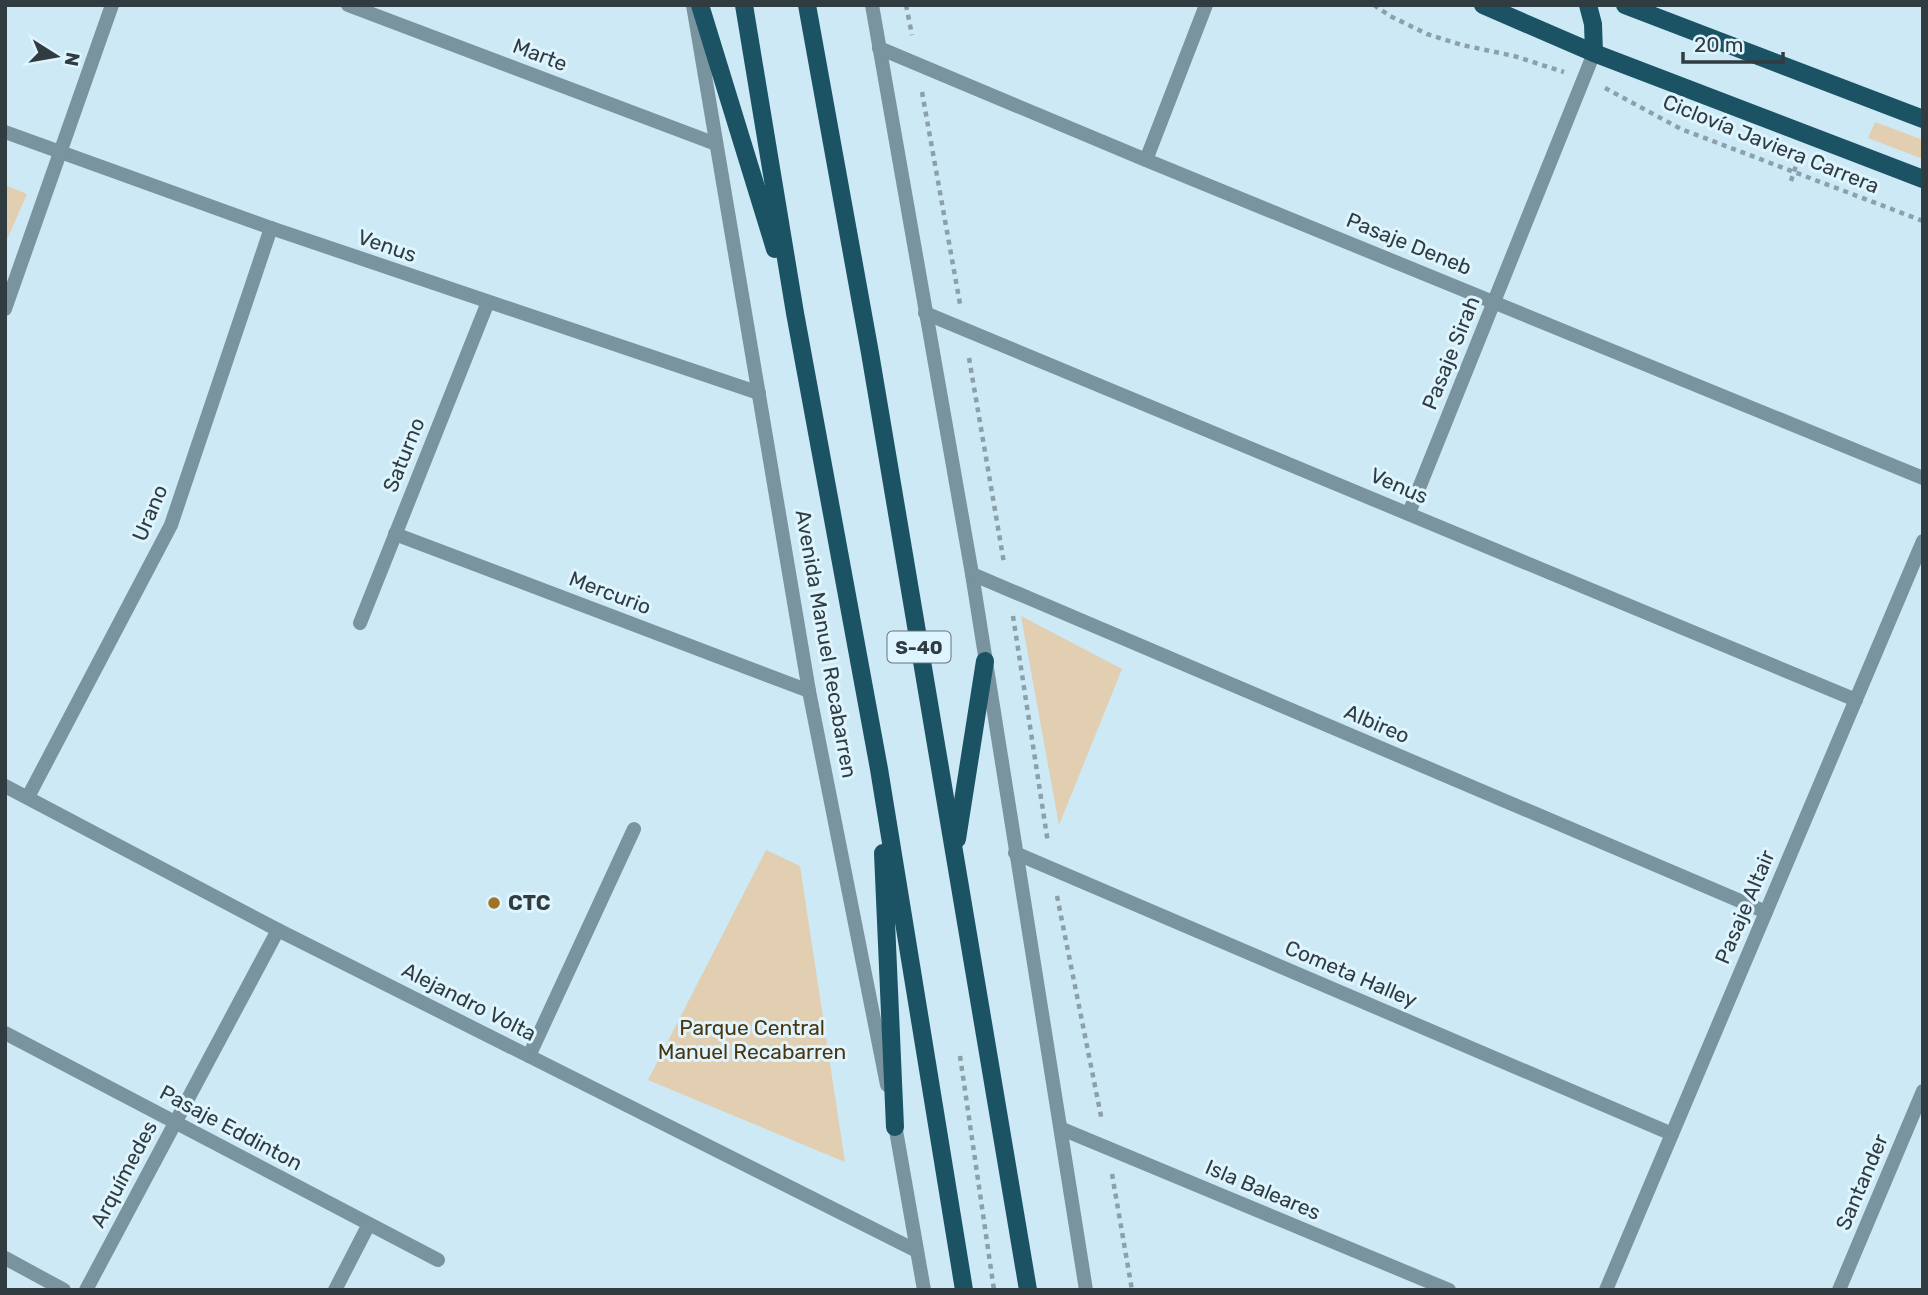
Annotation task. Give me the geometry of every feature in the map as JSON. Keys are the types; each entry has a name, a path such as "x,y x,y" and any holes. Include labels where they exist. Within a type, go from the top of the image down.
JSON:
{"main road":[{"path":"700,5 795,313"},
{"name":"Avenida Manuel Recabarren","path":"744,5 795,313 879,769 964,1290"},
{"name":"S-40","path":"807,5 870,353 1028,1290"},
{"path":"1483,5 1594,53 1923,178"},
{"path":"1588,5 1593,24 1594,53"},
{"path":"1625,5 1923,119"},
{"path":"954,857 985,661"},
{"path":"879,769 895,1127"}],"street":[{"path":"5,309 111,5"},
{"name":"Marte","path":"348,5 716,144"},
{"name":"Avenida Manuel Recabarren","path":"693,5 809,691 895,1127 924,1290"},
{"path":"872,5 972,574 1086,1290"},
{"path":"1146,160 1206,5"},
{"name":"Pasaje Deneb","path":"879,48 1923,478"},
{"name":"Pasaje Sirah","path":"1409,513 1594,53"},
{"name":"Venus","path":"5,132 271,228 759,393"},
{"name":"Urano","path":"28,797 171,526 271,228"},
{"name":"Saturno","path":"360,623 488,302"},
{"name":"Venus","path":"925,313 1856,700"},
{"name":"Mercurio","path":"395,534 809,691"},
{"name":"Pasaje Altair","path":"1606,1290 1923,541"},
{"name":"Albireo","path":"972,574 1766,912"},
{"name":"Alejandro Volta","path":"5,786 278,930 917,1251"},
{"path":"530,1056 634,829"},
{"name":"Cometa Halley","path":"1015,853 1672,1134"},
{"name":"Arquímedes","path":"86,1290 278,930"},
{"name":"Pasaje Eddinton","path":"5,1033 438,1260"},
{"name":"Santander","path":"1839,1290 1923,1091"},
{"name":"Isla Baleares","path":"1062,1129 1449,1290"},
{"path":"335,1290 369,1224"},
{"path":"5,1258 64,1290"}],"path":[{"path":"906,5 1009,590 1051,869 1121,1216 1132,1290"},
{"name":"Ciclovía Javiera Carrera","path":"1374,5 1390,16 1438,38 1514,56 1584,77 1681,129 1923,221"}],"green space":[{"path":"1875,122 1923,140 1923,159 1868,138"},
{"path":"5,185 27,194 5,244"},
{"path":"1021,616 1122,669 1059,825"},
{"name":"Parque Central Manuel Recabarren","path":"766,850 800,866 845,1162 648,1080"}],"place":[{"name":"CTC","path":"494,903"}]}
